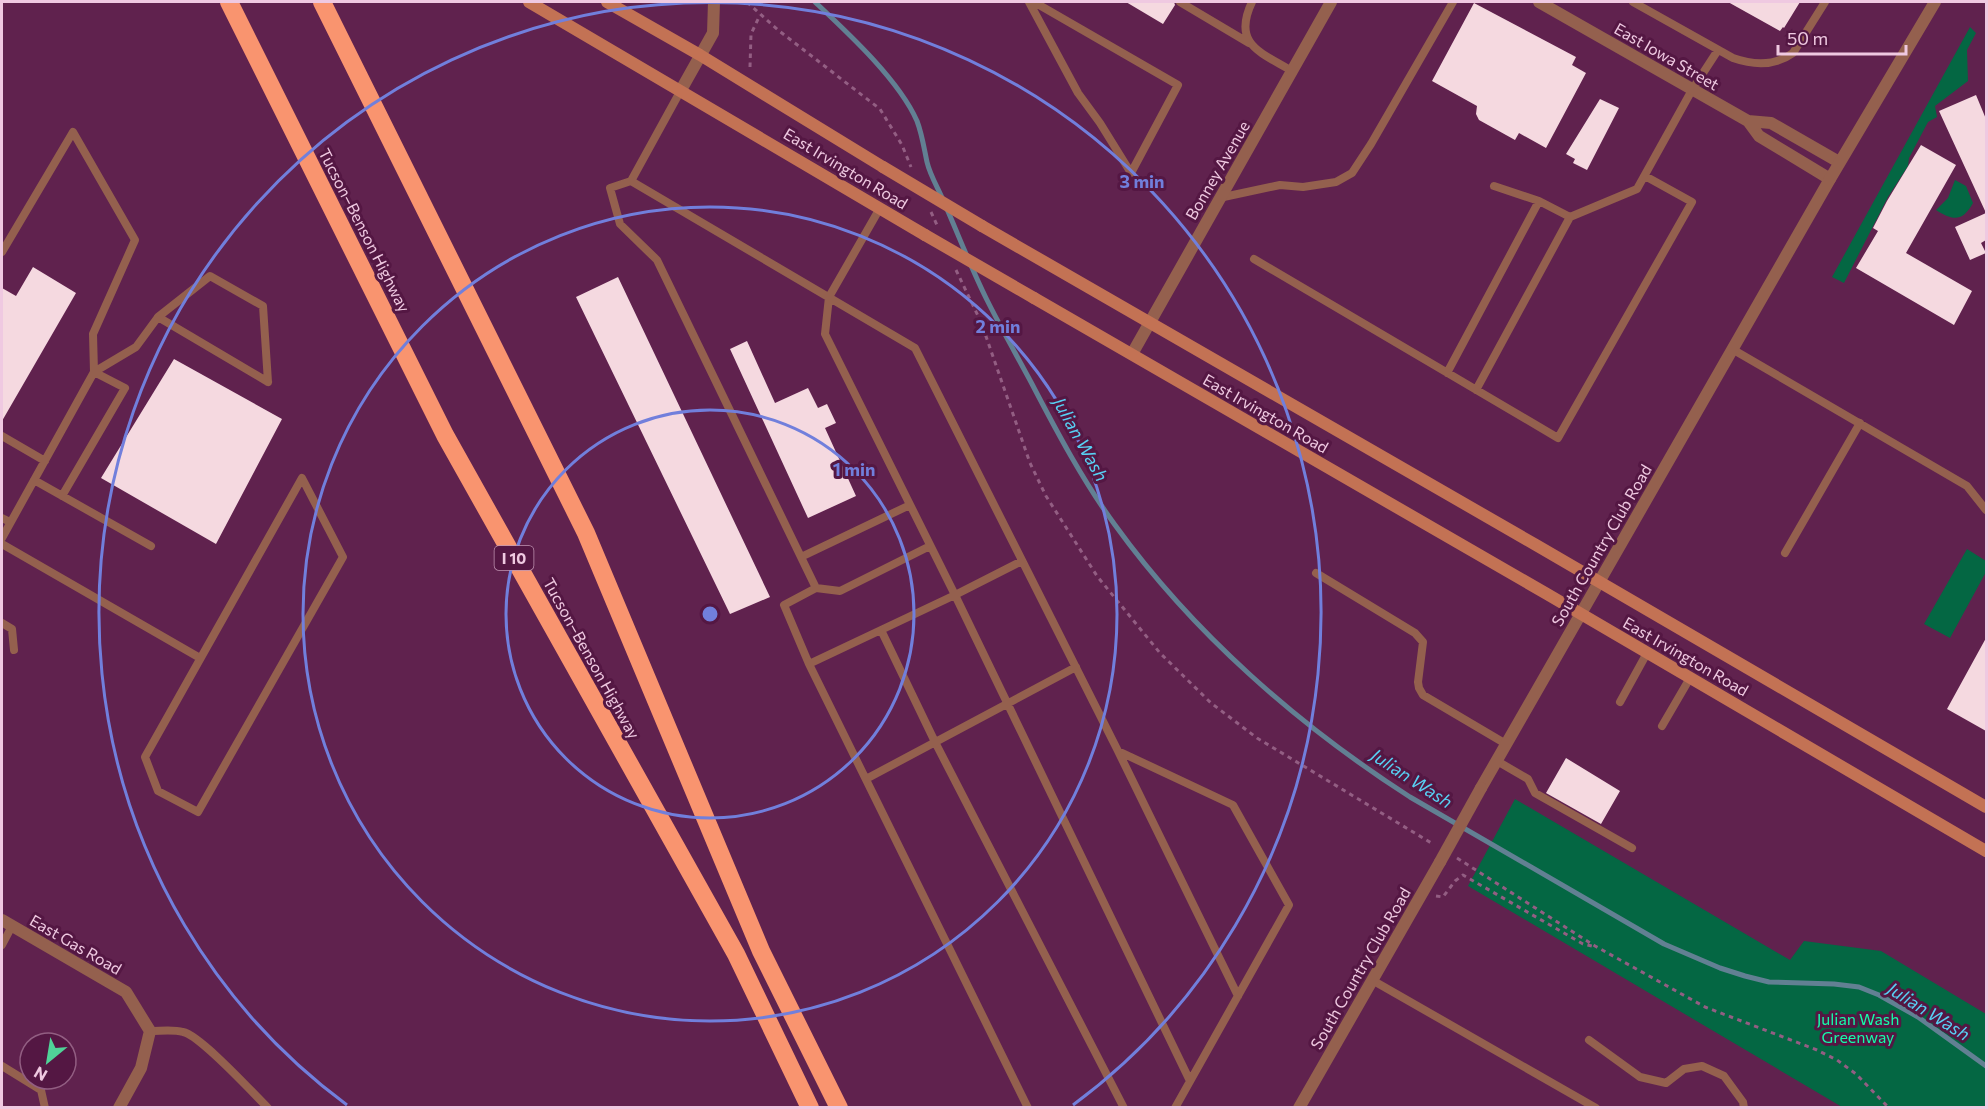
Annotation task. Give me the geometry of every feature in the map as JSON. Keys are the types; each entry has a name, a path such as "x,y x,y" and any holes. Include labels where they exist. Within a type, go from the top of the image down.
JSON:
{"highway":[{"name":"Tucson–Benson Highway","path":"229,2 445,435 736,954 810,1107"},
{"name":"Tucson–Benson Highway","path":"322,2 586,533 761,951 839,1107"}],"main road":[{"name":"East Irvington Road","path":"529,2 925,235 1986,851"},
{"name":"East Irvington Road","path":"607,2 700,55 982,226 1986,807"}],"street":[{"path":"681,90 713,33 714,2"},
{"name":"Bonney Avenue","path":"1132,354 1331,2"},
{"name":"East Iowa Street","path":"1539,2 1748,121 1771,123 1839,162"},
{"name":"South Country Club Road","path":"1299,1107 1839,162 1935,2"},
{"name":"East Iowa Street","path":"1748,121 1759,136 1830,179"},
{"name":"East Gas Road","path":"7,923 126,992 150,1031"},
{"path":"119,1107 141,1068 150,1031"}],"lane":[{"path":"1029,2 1078,93 1131,173 1178,86 1034,2"},
{"path":"1180,2 1292,71"},
{"path":"1249,43 1245,34 1244,22 1252,2"},
{"path":"1220,198 1280,185 1303,187 1336,182 1352,173 1453,2"},
{"path":"1633,2 1718,50 1745,62 1773,62 1786,58 1799,46 1825,2"},
{"path":"1476,390 1570,218 1637,189 1692,90 1718,50"},
{"path":"681,90 631,181 610,188 620,224 657,260 816,588"},
{"path":"2,252 73,132 135,240 93,334 94,372 2,538"},
{"path":"1254,259 1557,438 1692,202 1645,176"},
{"path":"631,181 915,348 1118,751 1238,996"},
{"path":"1494,186 1539,201 1570,218"},
{"path":"1447,373 1539,201"},
{"path":"880,208 829,297 825,334 955,595 1190,1081"},
{"path":"94,372 136,347 158,317 210,276 263,306 268,382 158,317"},
{"path":"1732,349 1966,486 1986,510"},
{"path":"62,496 125,388 94,372"},
{"path":"1785,553 1860,423"},
{"path":"2,436 45,461"},
{"path":"302,477 344,557 198,812 158,791 145,757 200,658 302,477"},
{"path":"34,480 151,546"},
{"path":"801,557 910,505"},
{"path":"2,518 10,522"},
{"path":"2,544 200,658"},
{"path":"930,546 840,591 816,588 784,605 809,664 1028,1107"},
{"path":"809,664 1022,561"},
{"path":"1316,573 1415,633 1423,642 1418,682 1423,695 1506,744"},
{"path":"2,622 12,628 14,650"},
{"path":"881,630 935,742 1124,1107"},
{"path":"1620,702 1647,653"},
{"path":"866,779 1076,667"},
{"path":"1662,726 1690,678"},
{"path":"1118,751 1233,805 1289,905 1175,1107"},
{"path":"1497,761 1528,780 1534,793 1632,848"},
{"path":"2,945 7,923"},
{"path":"1372,980 1596,1107"},
{"path":"150,1031 183,1031 192,1035 268,1107"},
{"path":"1589,1040 1640,1077 1666,1083 1684,1069 1702,1065 1724,1076 1743,1102 1744,1107"},
{"path":"2,1066 41,1090 45,1107"}],"path":[{"path":"747,2 778,30"},
{"path":"750,67 751,34 760,15"},
{"path":"1046,496 1097,576 1160,653 1211,703 1257,738 1433,844"},
{"path":"1452,855 1595,946 1704,1007 1838,1060 1856,1074 1889,1107"},
{"path":"1424,889 1439,898 1443,897 1455,881 1463,875 1583,944 1595,946"}],"green space":[{"path":"1970,27 1976,33 1967,50 1968,81 1935,106 1937,117 1928,122 1909,158 1908,166 1888,197 1844,283 1832,277"},
{"path":"1955,180 1966,186 1973,203 1965,214 1956,218 1936,210 1948,198"},
{"path":"1967,549 1986,561 1986,572 1950,638 1924,624"},
{"name":"Julian Wash Greenway","path":"1515,799 1790,960 1804,941 1881,951 1986,1014 1986,1107 1842,1107 1468,886"}],"building":[{"path":"1126,2 1174,2 1175,5 1163,24"},
{"path":"1728,2 1800,2 1780,31"},
{"path":"1474,3 1576,57 1572,65 1586,73 1546,148 1519,133 1515,140 1479,120 1476,114 1477,106 1432,81"},
{"path":"1976,95 1986,119 1986,213 1939,111"},
{"path":"1600,99 1619,108 1587,170 1573,163 1575,159 1566,154"},
{"path":"1921,145 1956,165 1906,253 1972,291 1954,325 1856,268 1878,231 1873,228 1887,201"},
{"path":"1986,213 1986,240 1981,243 1986,253 1970,260 1955,227"},
{"path":"33,267 76,293 2,421 2,288 16,296"},
{"path":"618,277 770,597 730,614 576,297"},
{"path":"747,341 775,403 808,388 818,408 827,404 836,423 825,428 856,496 808,518 730,349"},
{"path":"174,359 282,419 216,544 101,478"},
{"path":"1986,638 1986,731 1947,709"},
{"path":"1566,758 1620,791 1601,824 1546,793"}],"waterway":[{"path":"815,2 872,58 909,105 919,126 930,172 943,200"},
{"name":"Julian Wash","path":"947,209 992,310 1081,474 1103,508 1145,565 1178,603 1213,640 1288,708 1368,769 1410,797 1664,944 1720,968 1769,982 1859,987 1879,995 1918,1017 1986,1066"}]}
